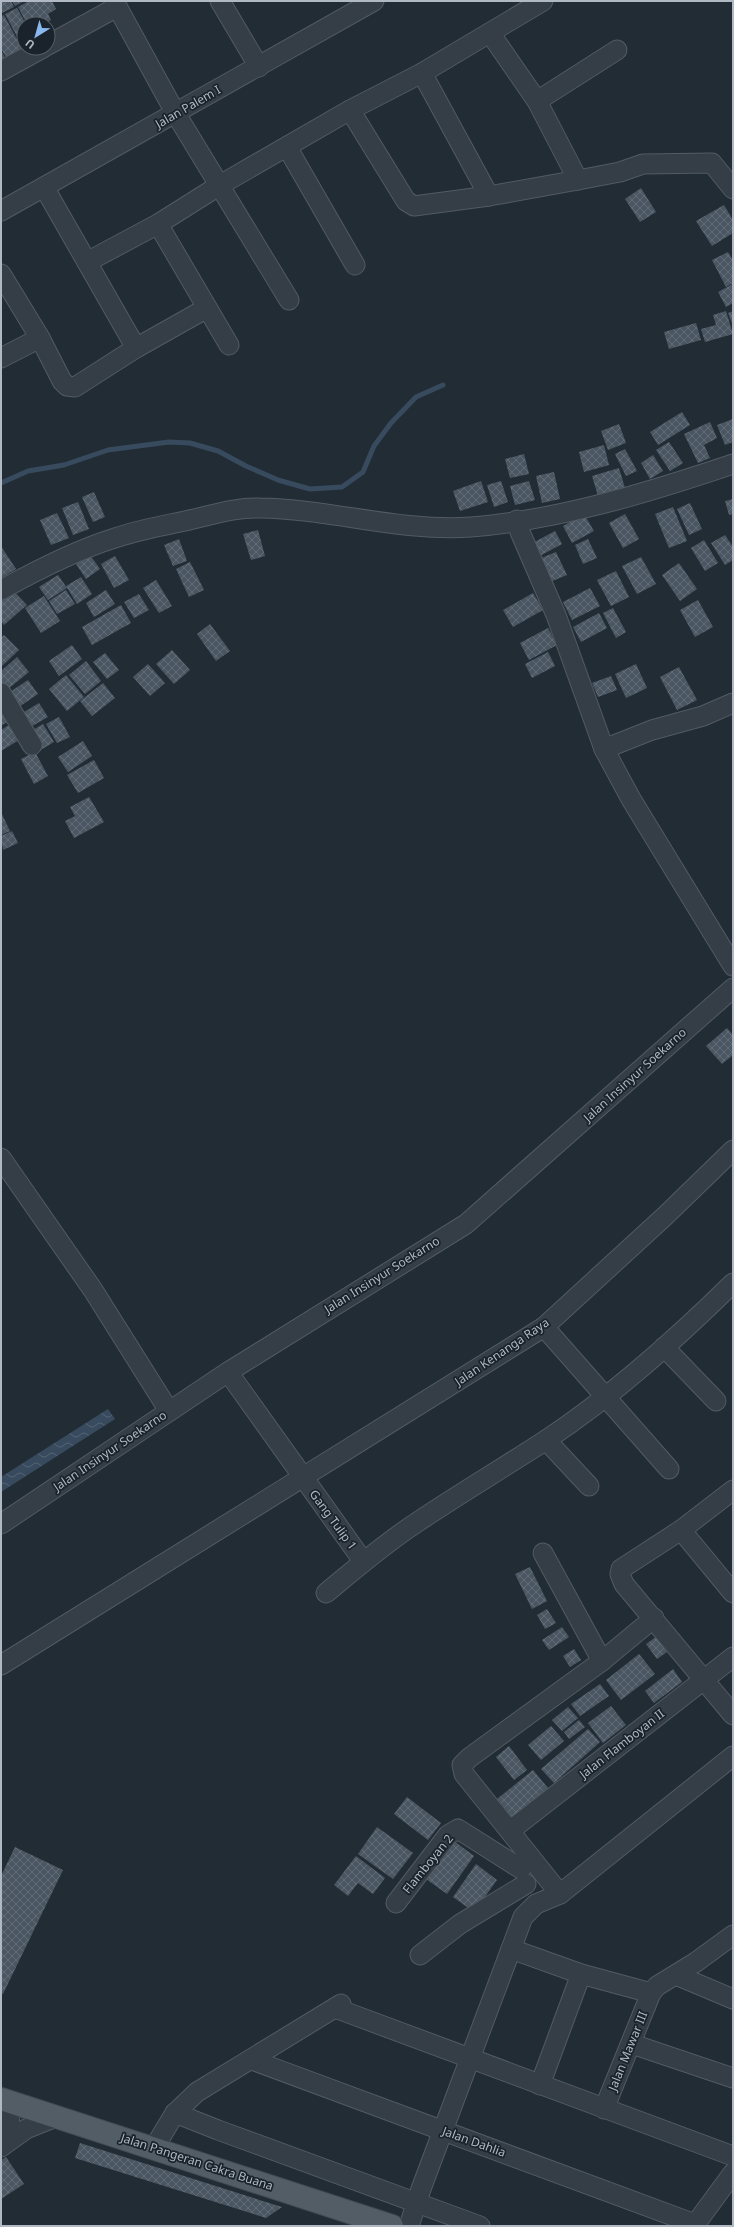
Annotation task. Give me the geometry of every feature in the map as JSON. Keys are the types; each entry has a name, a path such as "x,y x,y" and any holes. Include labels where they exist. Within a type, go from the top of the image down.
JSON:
{"main road":[{"name":"Jalan Pangeran Cakra Buana","path":"4,2100 392,2226"}],"street":[{"path":"220,1 259,67"},
{"name":"Jalan Palem I","path":"1,211 176,114 374,1"},
{"path":"87,262 158,224 350,110 422,73 543,1"},
{"path":"56,40 115,4 176,114 289,300"},
{"path":"490,33 537,101 578,180"},
{"path":"537,101 617,50"},
{"path":"1,71 28,56"},
{"path":"422,73 489,196"},
{"path":"350,110 410,205 414,206 489,196 578,180 620,172 643,164 709,162 714,164 733,189"},
{"path":"287,147 355,265"},
{"path":"44,187 136,348"},
{"path":"158,224 229,345"},
{"path":"1,274 40,338 62,381 67,386 75,387 136,348 207,308"},
{"path":"1,358 40,338"},
{"path":"1,590 77,552 114,538 155,526 246,508 294,510 424,527 471,527 558,513 638,494 733,464"},
{"path":"517,520 520,532 556,615 604,750 630,799 729,960"},
{"path":"1,693 32,745"},
{"path":"604,750 652,730 704,716 733,703"},
{"name":"Jalan Insinyur Soekarno","path":"1,1524 228,1372 354,1292 466,1224 733,988"},
{"name":"Jalan Kenanga Raya","path":"1,1665 544,1327 665,1216 733,1150"},
{"path":"1,1158 93,1290 169,1411"},
{"path":"326,1593 363,1561 415,1524 546,1440 607,1396 664,1347 730,1294"},
{"path":"544,1327 607,1396 669,1469"},
{"path":"664,1347 716,1401"},
{"name":"Gang Tulip 1","path":"228,1372 363,1561"},
{"path":"546,1440 589,1486"},
{"path":"732,1491 681,1530 621,1569 620,1574 624,1584 654,1618 733,1715"},
{"path":"681,1530 733,1593"},
{"path":"543,1553 602,1661"},
{"path":"560,1894 511,1830 464,1774 462,1768 463,1762 602,1661 654,1618"},
{"name":"Jalan Flamboyan II","path":"511,1830 733,1658"},
{"path":"409,2226 523,1917 536,1904 560,1894 733,1756"},
{"name":"Flamboyan 2","path":"396,1903 448,1835 458,1829 524,1876"},
{"path":"511,1830 524,1876 536,1904"},
{"path":"420,1956 524,1876"},
{"path":"511,1949 581,1974 651,1993 657,1986 676,1975 733,1935"},
{"path":"540,2085 581,1974"},
{"path":"676,1975 733,1999"},
{"name":"Jalan Mawar III","path":"604,2109 632,2044 651,1993"},
{"path":"154,2148 175,2113 197,2092 252,2060 338,2006 470,2059 733,2156"},
{"path":"632,2044 733,2078"},
{"name":"Jalan Dahlia","path":"252,2060 444,2130 694,2225"},
{"path":"4,2100 6,2143"},
{"path":"175,2113 480,2226"},
{"path":"6,2143 26,2129 56,2117"},
{"path":"694,2225 733,2173"}],"water":[{"path":"108,1409 115,1419 1,1492 1,1477"}],"building":[{"path":"1,1 11,1 14,7 2,13"},
{"path":"12,1 24,1 15,6"},
{"path":"29,1 52,1 56,9 48,14 49,16 23,16 18,7"},
{"path":"17,8 22,16 16,16 16,35 5,14"},
{"path":"4,15 16,38 16,52 6,57 1,49 1,16"},
{"path":"1,50 5,58 1,60"},
{"path":"641,188 656,212 640,222 625,199"},
{"path":"724,205 733,220 733,233 712,246 696,221"},
{"path":"728,252 733,260 733,283 726,287 712,260"},
{"path":"733,284 733,303 726,307 718,292"},
{"path":"726,311 733,334 705,342 701,329 716,325 713,315"},
{"path":"733,311 733,326 728,313"},
{"path":"696,323 701,340 669,349 664,332"},
{"path":"682,412 690,425 658,445 650,432"},
{"path":"733,419 733,442 725,445 717,425"},
{"path":"710,422 717,438 704,445 710,458 698,463 684,434"},
{"path":"619,424 626,443 608,450 601,431"},
{"path":"669,442 683,463 670,471 656,450"},
{"path":"604,445 609,465 584,472 579,452"},
{"path":"625,449 637,471 626,476 615,454"},
{"path":"524,454 529,474 510,478 505,459"},
{"path":"653,455 663,471 650,479 641,463"},
{"path":"619,468 625,488 598,496 592,476"},
{"path":"554,472 560,499 542,503 536,476"},
{"path":"481,481 488,502 460,511 453,491"},
{"path":"501,481 508,502 494,507 487,485"},
{"path":"529,481 535,500 515,505 510,486"},
{"path":"94,492 105,517 93,522 82,497"},
{"path":"733,499 733,514 729,515 725,501"},
{"path":"78,502 89,529 73,535 62,508"},
{"path":"690,503 702,529 689,535 677,509"},
{"path":"673,507 687,541 669,548 655,514"},
{"path":"57,513 69,538 51,545 40,520"},
{"path":"584,514 594,531 572,543 563,526"},
{"path":"625,514 639,539 623,548 609,523"},
{"path":"258,530 265,556 251,560 243,534"},
{"path":"555,531 562,544 536,558 529,545"},
{"path":"725,535 733,547 733,560 725,565 711,543"},
{"path":"179,539 187,561 173,566 164,545"},
{"path":"588,539 597,558 583,564 575,545"},
{"path":"704,540 718,563 705,571 691,548"},
{"path":"1,546 16,569 1,578"},
{"path":"556,552 567,575 550,582 539,559"},
{"path":"90,555 100,569 86,579 76,564"},
{"path":"115,556 129,580 114,588 101,564"},
{"path":"641,557 656,584 637,594 622,566"},
{"path":"190,562 204,590 189,597 176,569"},
{"path":"679,563 697,589 680,601 662,575"},
{"path":"616,571 629,597 611,606 597,580"},
{"path":"58,575 67,588 48,600 39,587"},
{"path":"81,577 92,594 77,604 66,586"},
{"path":"156,580 172,606 159,613 143,588"},
{"path":"11,588 27,605 4,625 1,621 1,597"},
{"path":"590,588 600,606 572,620 563,602"},
{"path":"66,590 75,604 57,614 49,601"},
{"path":"106,590 115,604 94,617 86,603"},
{"path":"533,593 543,610 513,627 503,610"},
{"path":"139,594 149,610 134,618 124,602"},
{"path":"44,596 60,621 41,633 25,608"},
{"path":"698,600 713,627 695,637 680,610"},
{"path":"121,605 131,623 92,645 82,627"},
{"path":"613,608 626,632 616,638 603,613"},
{"path":"599,613 607,628 581,642 573,627"},
{"path":"210,624 230,651 216,661 197,634"},
{"path":"548,628 557,645 529,660 520,643"},
{"path":"4,635 19,650 1,667 1,638"},
{"path":"72,645 82,659 59,676 49,661"},
{"path":"172,650 190,670 174,684 156,664"},
{"path":"548,652 555,666 532,678 525,664"},
{"path":"105,653 119,670 107,679 93,662"},
{"path":"17,657 29,672 3,693 1,691 1,671"},
{"path":"86,661 101,681 85,694 69,675"},
{"path":"148,664 165,683 150,696 133,677"},
{"path":"636,664 647,688 626,698 615,674"},
{"path":"679,667 697,700 677,710 660,677"},
{"path":"66,675 84,697 67,711 49,689"},
{"path":"611,676 617,690 598,697 592,683"},
{"path":"28,680 38,694 13,711 4,696"},
{"path":"103,683 115,698 92,716 80,701"},
{"path":"39,703 48,717 27,729 19,715"},
{"path":"1,705 11,719 1,726"},
{"path":"59,717 70,737 57,743 46,724"},
{"path":"43,724 54,742 39,751 28,733"},
{"path":"9,725 19,740 1,751 1,730"},
{"path":"83,741 92,756 68,772 58,757"},
{"path":"35,752 48,776 34,784 21,759"},
{"path":"94,760 104,778 78,793 67,775"},
{"path":"89,797 104,822 74,838 65,821 75,816 70,807"},
{"path":"1,812 10,831 1,835"},
{"path":"12,831 18,843 3,850 1,836"},
{"path":"727,1028 733,1035 733,1055 722,1064 706,1046"},
{"path":"530,1567 547,1601 532,1609 515,1574"},
{"path":"547,1609 556,1623 545,1629 537,1615"},
{"path":"562,1627 569,1637 549,1650 542,1640"},
{"path":"656,1637 667,1652 657,1659 646,1644"},
{"path":"574,1649 581,1660 570,1667 563,1656"},
{"path":"639,1654 655,1674 621,1700 606,1680"},
{"path":"673,1669 682,1682 654,1703 645,1691"},
{"path":"600,1684 609,1696 580,1716 571,1704"},
{"path":"611,1706 626,1725 603,1743 588,1723"},
{"path":"568,1707 578,1718 562,1731 552,1720"},
{"path":"579,1720 585,1727 569,1739 564,1732"},
{"path":"551,1726 564,1741 541,1760 528,1745"},
{"path":"588,1729 600,1742 554,1783 541,1769"},
{"path":"509,1746 527,1770 514,1780 496,1757"},
{"path":"533,1770 548,1788 513,1818 497,1799"},
{"path":"407,1797 441,1823 428,1840 394,1814"},
{"path":"377,1827 413,1853 393,1879 358,1854"},
{"path":"454,1841 474,1856 447,1894 426,1879"},
{"path":"15,1847 63,1870 3,1994 1,1993 1,1876"},
{"path":"356,1856 385,1878 373,1894 358,1883 348,1896 334,1885"},
{"path":"476,1864 497,1880 474,1912 453,1897"},
{"path":"80,2143 282,2207 266,2218 75,2158"},
{"path":"6,2157 24,2184 1,2199 1,2160"}],"waterway":[{"path":"1,483 28,471 64,465 108,450 169,442 190,443 218,451 246,466 278,480 310,489 342,487 363,472 374,446 391,423 416,397 443,385"}]}
